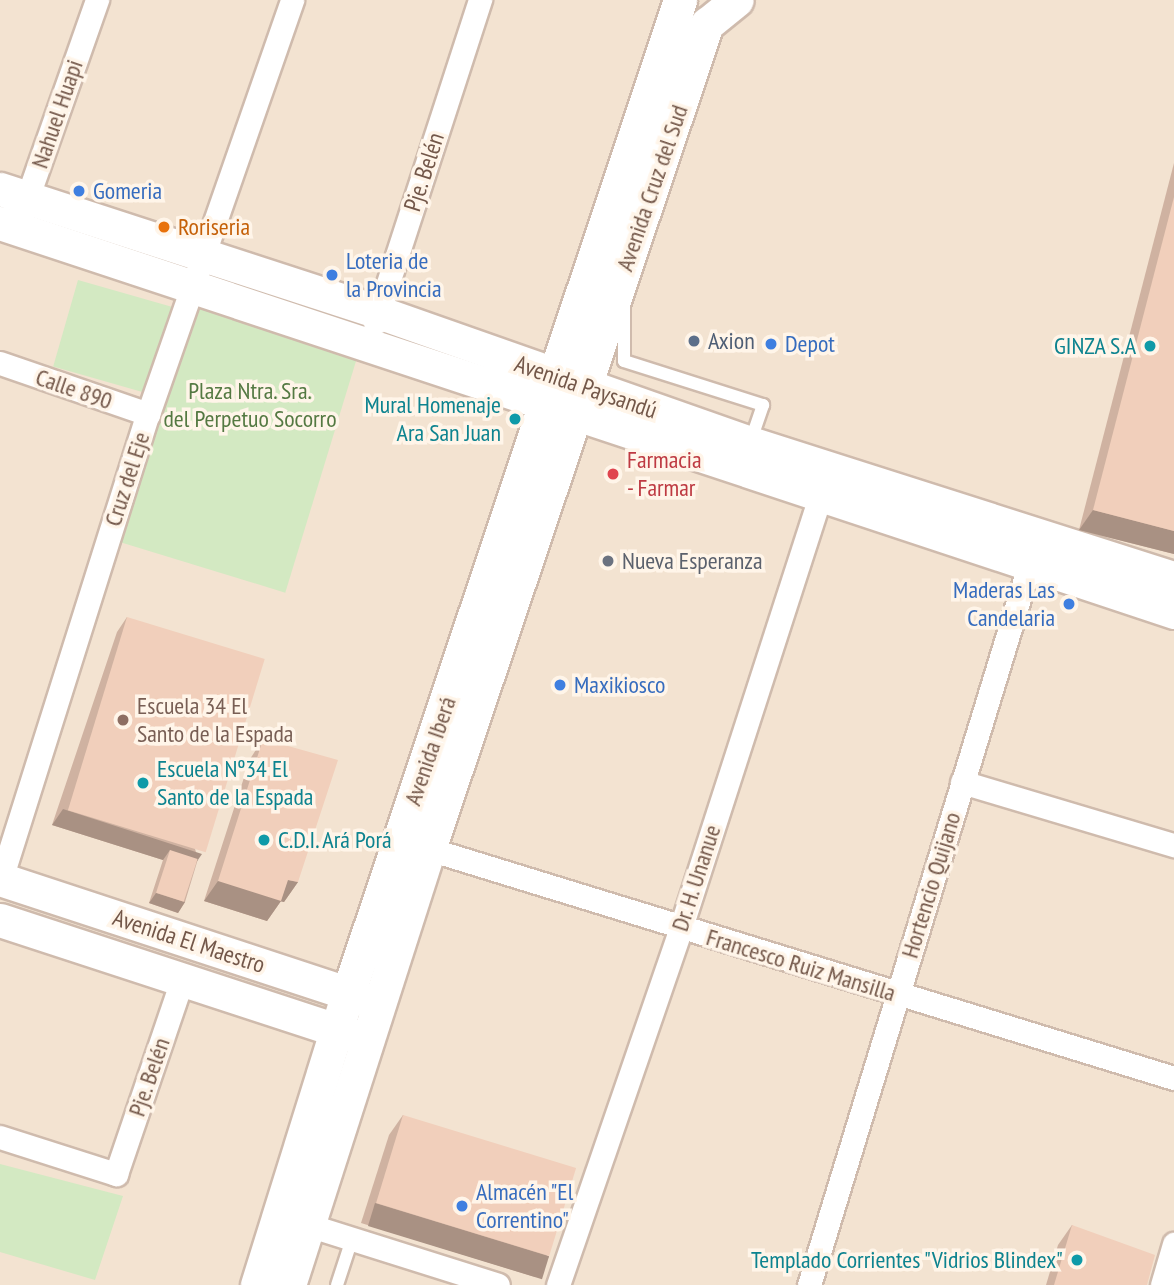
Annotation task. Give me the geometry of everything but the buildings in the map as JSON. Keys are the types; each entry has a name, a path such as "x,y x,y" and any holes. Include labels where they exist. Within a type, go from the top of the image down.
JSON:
{"main road":[{"name":"Avenida Cruz del Sud","path":"564,397 680,0"},
{"name":"Avenida Cruz del Sud","path":"564,397 624,272 707,24 737,0"},
{"name":"Avenida Paysandú","path":"14,194 197,271"},
{"name":"Avenida Paysandú","path":"8,226 197,271 373,328 564,397 824,483 1174,578"},
{"name":"Avenida Paysandú","path":"564,397 750,443 824,483 1029,566 1174,612"},
{"name":"Avenida Iberá","path":"363,998 429,849 564,397"},
{"name":"Avenida Iberá","path":"289,1285 308,1225 363,998 564,397"},
{"name":"Avenida El Maestro","path":"0,880 363,998"},
{"name":"Avenida El Maestro","path":"0,920 352,1035"},
{"name":"Avenida Iberá","path":"257,1285 352,1035"}],"street":[{"name":"Nahuel Huapi","path":"8,226 14,194 97,0"},
{"name":"Cruz del Eje","path":"0,880 148,414 292,0"},
{"name":"Pje. Belén","path":"373,328 480,0"},
{"name":"Calle 890","path":"0,363 148,414"},
{"name":"Dr. H. Unanue","path":"558,1285 681,927 824,483"},
{"name":"Hortencio Quijano","path":"809,1285 1029,566"},
{"path":"962,782 1174,845"},
{"name":"Francesco Ruiz Mansilla","path":"429,849 1174,1079"},
{"name":"Pje. Belén","path":"0,1137 116,1174 182,980"},
{"path":"308,1225 498,1285"},
{"path":"1162,1285 1174,1244"}],"lane":[{"path":"624,272 624,361 763,405 750,443"},
{"path":"337,1285 352,1239"}],"shaded area":[{"path":"0,0 1174,0 1174,1285 0,1285"}],"green space":[{"path":"78,280 175,308 150,394 53,367"},
{"name":"Plaza Ntra. Sra. del Perpetuo Socorro","path":"194,296 360,347 285,593 119,542"},
{"path":"0,1164 123,1196 95,1280 0,1252"}],"place":[{"name":"Gomeria","path":"79,191"},
{"name":"Roriseria","path":"164,227"},
{"name":"Loteria de la Provincia","path":"332,275"},
{"name":"Axion","path":"694,341"},
{"name":"Depot","path":"771,344"},
{"name":"GINZA S.A","path":"1150,346"},
{"name":"Mural Homenaje Ara San Juan","path":"515,419"},
{"name":"Farmacia - Farmar","path":"613,474"},
{"name":"Nueva Esperanza","path":"608,561"},
{"name":"Maderas Las Candelaria","path":"1069,604"},
{"name":"Maxikiosco","path":"560,685"},
{"name":"Escuela 34 El Santo de la Espada","path":"123,720"},
{"name":"Escuela Nº34 El Santo de la Espada","path":"143,783"},
{"name":"C.D.I. Ará Porá","path":"264,840"},
{"name":"Almacén \"El Correntino\"","path":"462,1206"},
{"name":"Templado Corrientes \"Vidrios Blindex\"","path":"1077,1260"}]}
